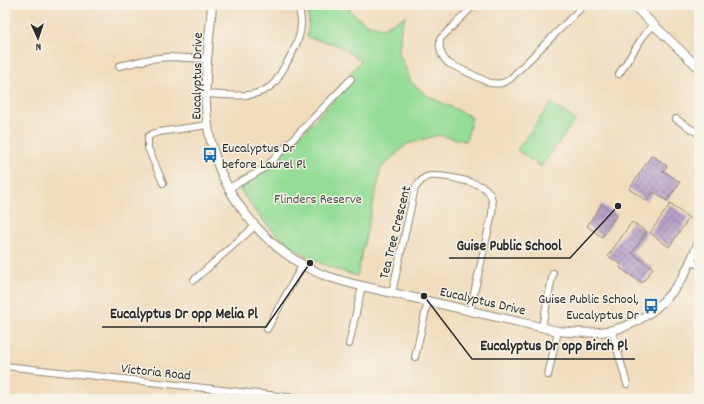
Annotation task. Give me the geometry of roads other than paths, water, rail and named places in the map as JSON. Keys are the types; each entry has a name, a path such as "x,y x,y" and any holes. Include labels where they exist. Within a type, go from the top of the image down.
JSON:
{"street":[{"name":"Eucalyptus Drive","path":"212,5 207,94 208,125 217,163 228,188 242,210 255,226 277,246 303,264 320,273 341,281 362,286 558,331 576,333 612,330 633,322 657,307 677,285 699,242"},
{"path":"207,94 255,94 272,86 300,35 302,24 301,14 297,5"},
{"path":"474,5 440,39 440,52 448,63 490,83 497,84 510,79 584,5"},
{"path":"633,5 699,67"},
{"path":"619,74 644,35 654,25"},
{"path":"120,66 150,59 169,57 208,58"},
{"path":"228,188 267,166 351,79"},
{"path":"676,119 699,134"},
{"path":"163,183 148,148 148,137 159,132 208,125"},
{"name":"Tea Tree Crescent","path":"392,293 415,188 419,182 426,177 434,175 444,176 481,185 487,190 493,205 470,311"},
{"path":"194,280 255,226"},
{"path":"690,262 699,265"},
{"path":"267,329 303,264"},
{"path":"542,327 553,273"},
{"path":"349,344 362,286"},
{"path":"415,357 428,301"},
{"path":"612,330 627,384"},
{"path":"548,374 558,331"},
{"name":"Victoria Road","path":"5,366 305,399"},
{"path":"238,392 238,399"}],"place":[{"name":"Eucalyptus Dr before Laurel Pl","path":"210,155"},
{"name":"Guise Public School","path":"618,206"},
{"name":"Eucalyptus Dr opp Melia Pl","path":"310,263"},
{"name":"Eucalyptus Dr opp Birch Pl","path":"424,296"},
{"name":"Guise Public School, Eucalyptus Dr","path":"651,306"}],"park label":[{"name":"Flinders Reserve","path":"318,198"}]}
